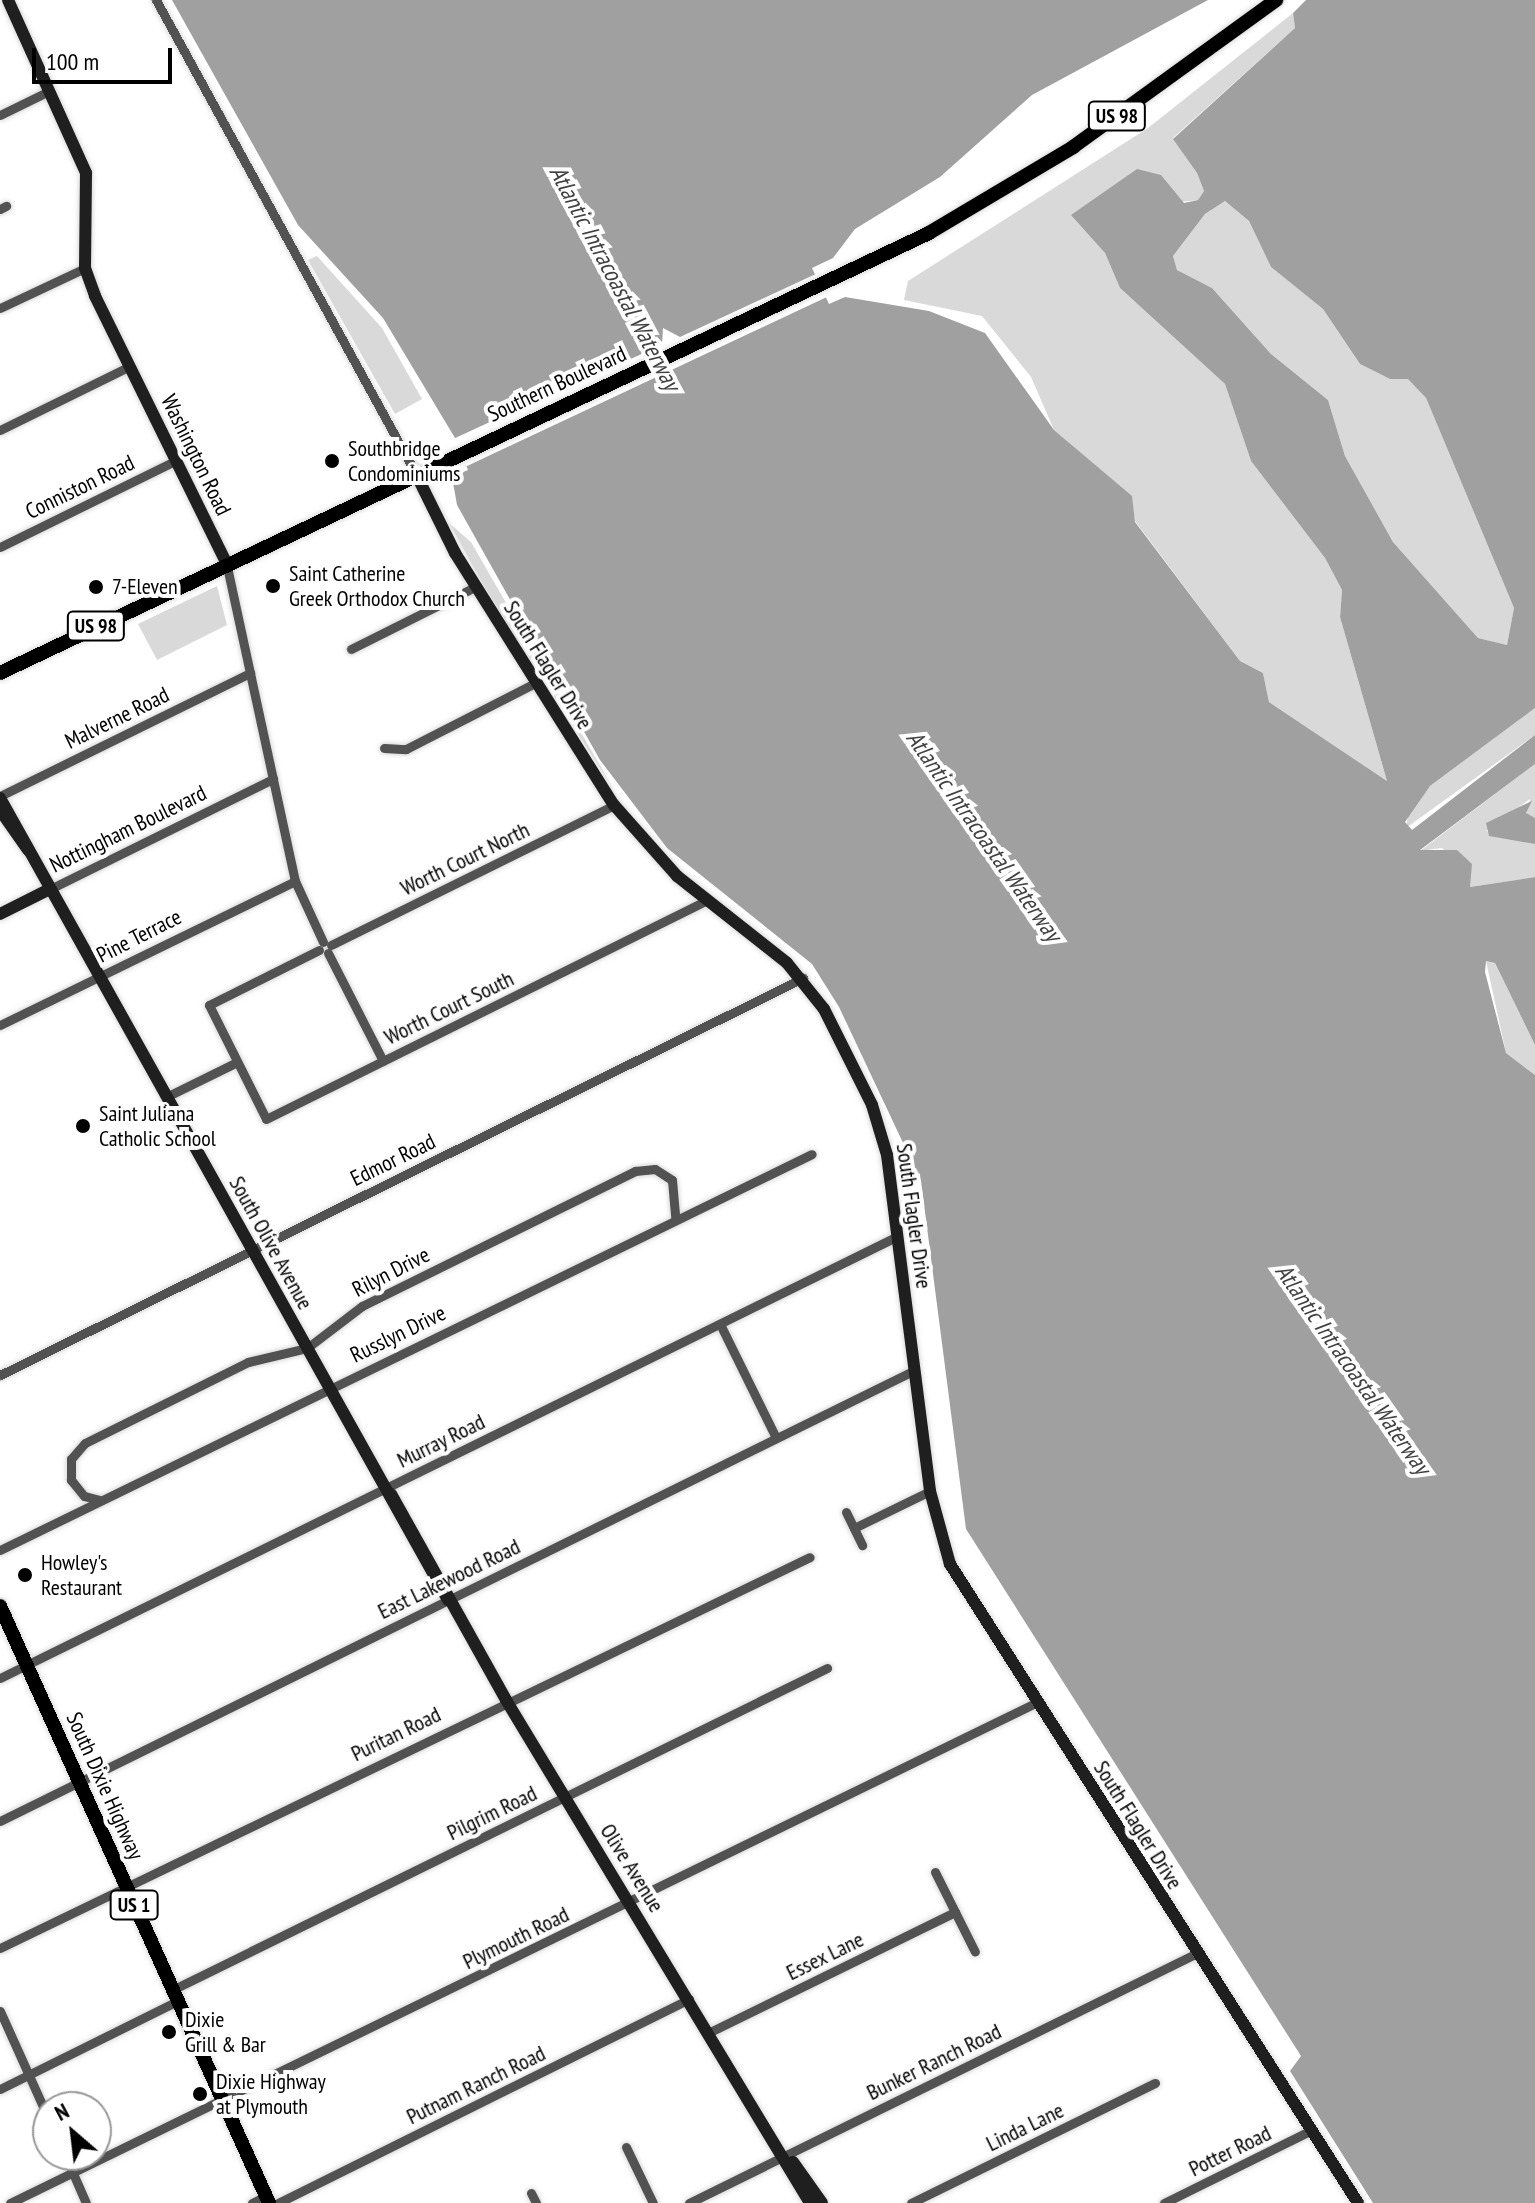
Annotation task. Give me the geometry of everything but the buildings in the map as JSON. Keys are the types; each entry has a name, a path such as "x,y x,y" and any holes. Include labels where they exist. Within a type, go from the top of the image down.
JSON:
{"main road":[{"name":"Southern Boulevard","path":"0,673 226,562 823,284 1017,183 1276,0"},
{"name":"South Dixie Highway","path":"0,1606 266,2201"}],"street":[{"name":"Washington Road","path":"8,0 45,93 86,173 85,268 226,562 295,881 383,1061"},
{"name":"South Flagler Drive","path":"156,0 475,587 614,805 706,901 803,978 872,1105 898,1236 930,1491 950,1564 1195,1954 1358,2203"},
{"path":"0,115 45,93"},
{"path":"0,308 85,268"},
{"path":"0,430 130,366"},
{"name":"Conniston Road","path":"0,547 177,460"},
{"path":"351,649 475,587"},
{"name":"Malverne Road","path":"0,797 250,673"},
{"path":"384,748 406,749 535,683"},
{"name":"Nottingham Boulevard","path":"0,914 273,779"},
{"name":"South Olive Avenue","path":"0,797 386,1488"},
{"name":"Worth Court North","path":"237,1062 209,1005 614,805"},
{"name":"South Olive Avenue","path":"0,810 28,850"},
{"name":"Pine Terrace","path":"0,1025 295,881"},
{"name":"Worth Court South","path":"237,1062 266,1119 706,901"},
{"name":"Edmor Road","path":"0,1375 803,978"},
{"path":"166,1097 237,1062"},
{"name":"Russlyn Drive","path":"0,1550 675,1218 812,1154"},
{"name":"Rilyn Drive","path":"103,1500 84,1496 71,1480 79,1447 248,1362 307,1348 362,1306 635,1171 655,1169 672,1180 675,1218"},
{"name":"Murray Road","path":"0,1678 898,1236"},
{"path":"720,1324 776,1438"},
{"name":"East Lakewood Road","path":"0,1821 915,1370"},
{"name":"Olive Avenue","path":"386,1488 448,1600 565,1797 786,2154 822,2203"},
{"path":"854,1528 930,1491"},
{"path":"846,1512 862,1545"},
{"name":"Puritan Road","path":"0,1948 506,1700 810,1557"},
{"name":"Pilgrim Road","path":"0,2089 565,1797 827,1668"},
{"name":"Plymouth Road","path":"10,2203 1037,1702"},
{"path":"935,1872 975,1952"},
{"name":"Essex Lane","path":"710,2032 955,1912"},
{"name":"Bunker Ranch Road","path":"689,2203 1195,1954"},
{"name":"Putnam Ranch Road","path":"266,2201 689,1999"},
{"path":"0,2011 36,2091"},
{"name":"Linda Lane","path":"911,2203 1155,2083"},
{"name":"Potter Road","path":"1164,2203 1312,2130"},
{"path":"626,2147 653,2203"},
{"name":"Olive Avenue","path":"786,2154 810,2203"},
{"path":"73,2173 86,2203"}],"shaded area":[{"path":"1293,13 1295,28 1173,138 1197,173 1204,191 1198,200 1072,215 1105,253 1120,288 1225,384 1251,461 1325,558 1342,590 1340,617 1387,781 1269,702 1263,673 1240,661 1135,521 1131,496 1054,430 1031,377 982,316 904,300 908,281 1148,128"},
{"path":"1225,201 1249,221 1271,267 1323,309 1360,364 1390,379 1408,378 1426,398 1514,608 1507,645 1478,638 1393,542 1345,456 1328,400 1271,354 1212,288 1177,270 1173,256 1205,214"},
{"path":"317,256 382,328 422,399 395,414 308,260"},
{"path":"449,523 471,542 614,790 485,588"},
{"path":"217,586 227,625 157,660 138,624"},
{"path":"1535,708 1535,735 1406,828 1409,809 1430,786"},
{"path":"1535,764 1535,818 1526,814 1530,799 1486,831 1535,844 1535,877 1470,887 1467,873 1442,848 1420,851"},
{"path":"1486,961 1495,963 1535,1045 1535,1075 1506,1053"}],"water":[{"name":"Atlantic Intracoastal Waterway","path":"172,0 1208,0 1032,95 940,177 855,229 833,258 812,268 829,304 845,297 929,311 985,333 1054,430 1132,496 1135,522 1240,661 1263,673 1269,702 1387,781 1340,617 1342,590 1325,558 1251,461 1225,384 1120,288 1105,253 1071,215 1137,169 1161,175 1184,203 1198,200 1204,191 1197,173 1173,139 1295,28 1293,13 1306,0 1535,0 1535,708 1430,786 1405,822 1412,830 1535,735 1535,764 1420,850 1457,850 1472,864 1470,887 1535,877 1535,1045 1495,963 1486,961 1485,972 1506,1053 1535,1075 1535,2203 1373,2203 1290,2071 1301,2056 966,1529 921,1181 839,1007 812,964 667,848 600,760 457,505 452,477 468,470 455,438 383,318 298,225","holes":["1225,201 1249,221 1271,267 1323,309 1360,364 1390,379 1408,379 1426,398 1514,608 1507,645 1478,638 1393,542 1345,456 1328,400 1271,354 1212,288 1177,270 1173,256 1205,214"]},
{"path":"1532,801 1526,813 1535,818 1535,844 1489,836 1486,823"}],"pier":[{"path":"818,273 829,296 465,467 453,439 590,376 595,360 608,369 662,345 663,328 680,337"}],"place":[{"name":"Southbridge Condominiums","path":"332,461"},
{"name":"Saint Catherine Greek Orthodox Church","path":"273,586"},
{"name":"7-Eleven","path":"96,587"},
{"name":"Saint Juliana Catholic School","path":"83,1126"},
{"name":"Howley's Restaurant","path":"25,1575"},
{"name":"Dixie Grill & Bar","path":"169,2032"},
{"name":"Dixie Highway at Plymouth","path":"200,2094"}]}
